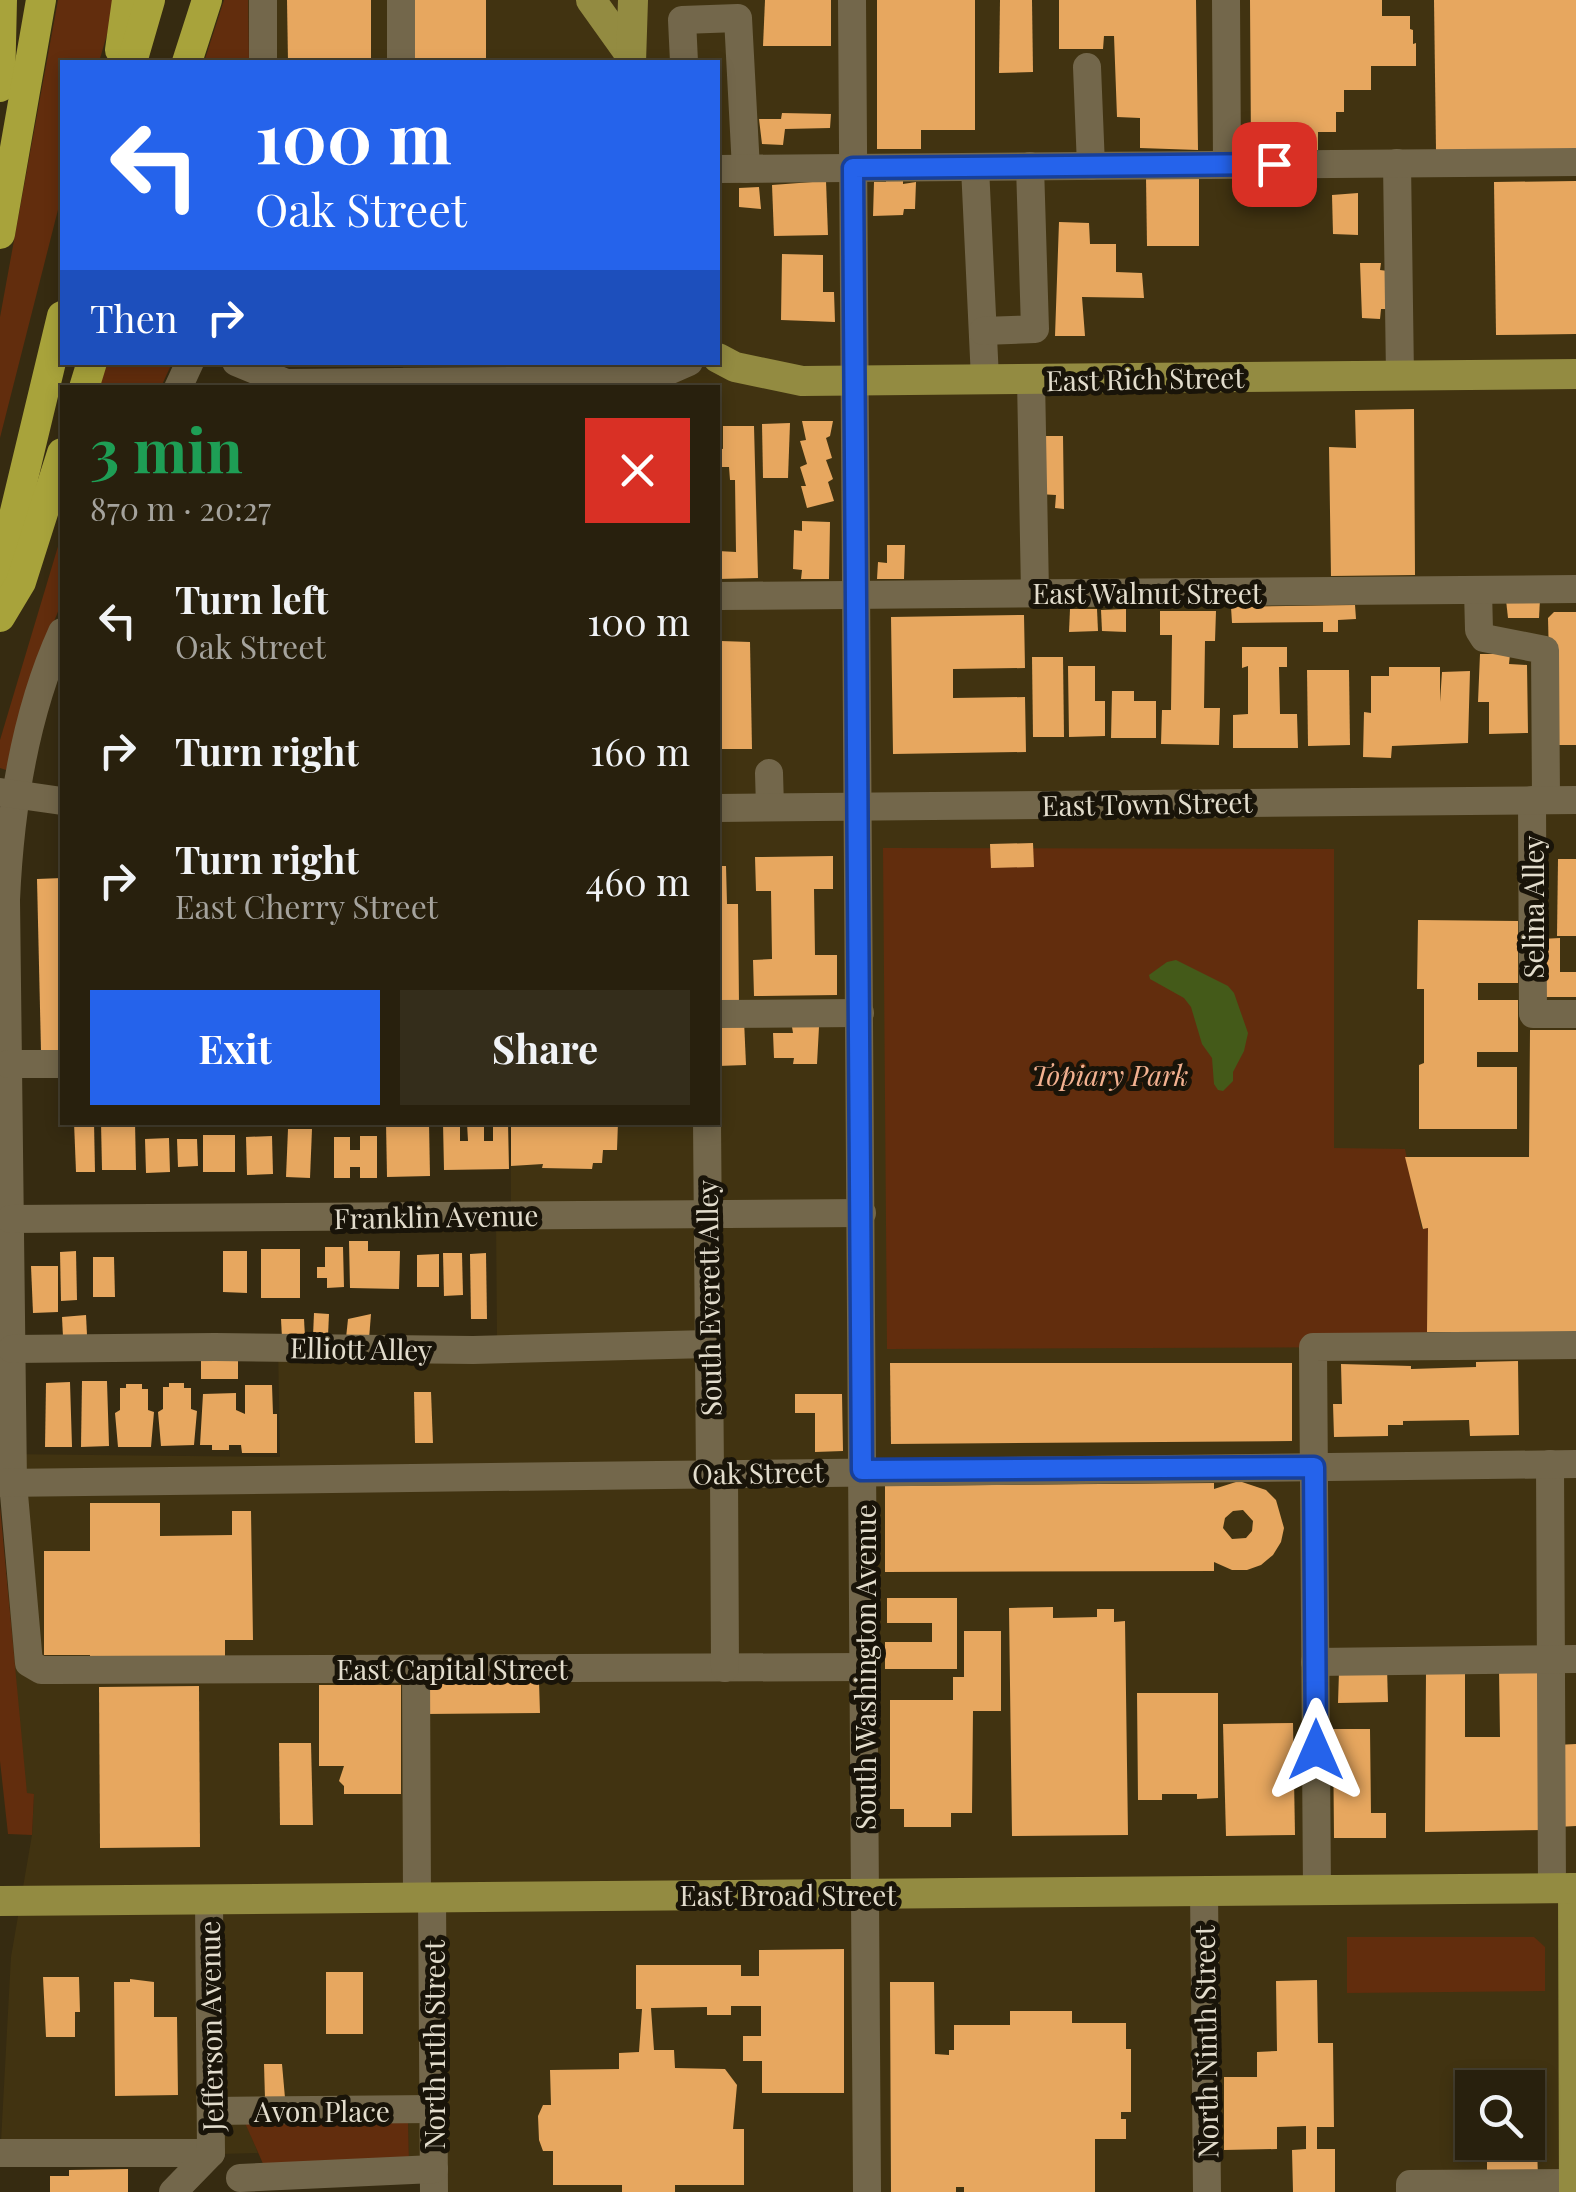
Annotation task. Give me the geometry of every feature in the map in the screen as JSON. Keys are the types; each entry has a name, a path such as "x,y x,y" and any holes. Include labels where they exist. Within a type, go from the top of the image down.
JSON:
{"highway":[{"path":"0,88 2,0"},
{"path":"1,220 41,0"},
{"path":"118,60 126,0"},
{"path":"133,60 150,0"},
{"path":"188,60 206,0"},
{"path":"0,574 60,324"},
{"path":"0,617 22,582 60,460"}],"main road":[{"path":"590,0 631,59"},
{"path":"631,59 634,0"},
{"name":"East Rich Street","path":"720,359 775,378 855,380 1576,374"},
{"path":"1567,1888 1575,2186"},
{"name":"East Broad Street","path":"0,1901 1567,1888"}],"street":[{"path":"262,60 263,0"},
{"path":"401,60 402,0"},
{"name":"South Washington Avenue","path":"852,0 867,2192"},
{"path":"1226,0 1227,164"},
{"path":"684,60 682,20 738,18 731,140 746,169"},
{"path":"1087,67 1092,166"},
{"path":"720,169 1397,163 1458,157 1576,162"},
{"path":"1397,163 1400,376"},
{"path":"983,331 1035,329 1030,166"},
{"path":"975,167 985,379"},
{"path":"242,365 280,385 410,372 497,385 636,380 680,365"},
{"path":"1031,379 1035,593"},
{"name":"East Walnut Street","path":"720,596 1576,589"},
{"name":"Selina Alley","path":"1478,590 1479,630 1484,638 1545,650 1532,1014 1576,1014"},
{"path":"6,1483 12,1349 8,794 60,637"},
{"path":"769,773 770,807"},
{"path":"8,794 60,801"},
{"name":"East Town Street","path":"720,808 1576,800"},
{"path":"720,1014 860,1013"},
{"path":"8,1064 60,1064"},
{"name":"South Everett Alley","path":"707,1125 709,1344 725,1668"},
{"name":"Franklin Avenue","path":"10,1219 862,1212"},
{"name":"Elliott Alley","path":"12,1349 472,1350 709,1344"},
{"path":"1317,1890 1313,1347 1576,1345"},
{"path":"1563,1464 1567,1888"},
{"name":"Oak Street","path":"6,1483 1563,1464"},
{"name":"East Capital Street","path":"6,1483 29,1663 41,1670 864,1667"},
{"path":"1316,1662 1563,1659"},
{"name":"North 11th Street","path":"416,1669 434,2180"},
{"name":"North Ninth Street","path":"1204,1891 1207,2192"},
{"name":"Jefferson Avenue","path":"174,2192 211,2154 208,1900"},
{"name":"Avon Place","path":"211,2110 434,2109"},
{"path":"0,2154 211,2154"},
{"name":"Jefferson Avenue","path":"211,2154 245,2185"},
{"path":"245,2185 434,2180"},
{"path":"1410,2188 1575,2186"}],"shaded area":[{"path":"248,0 1576,0 1576,2192 431,2192 409,2162 408,2121 246,2124 258,2153 0,2160 11,1957 32,1835 34,1794 27,1794 20,1746 1,1454 280,1457 278,1344 497,1341 496,1218 511,1217 511,1125 720,1125 720,385 403,384 403,365 720,365 720,60 249,60"},
{"path":"1176,960 1228,986 1234,993 1248,1033 1233,1081 1223,1091 1214,1084 1212,1058 1202,1044 1191,1007 1184,998 1150,979 1149,975"}],"green space":[{"path":"58,0 117,0 100,60 60,60 60,202 0,438 0,317"},
{"path":"224,0 248,0 249,60 205,60"},
{"path":"106,365 171,365 162,385 100,385"},
{"path":"60,540 60,607 38,660 6,770 0,768 0,740"},
{"name":"Topiary Park","path":"883,848 1334,849 1334,1148 1405,1149 1422,1229 1428,1228 1427,1332 1406,1347 887,1349"},
{"path":"0,1507 27,1793 34,1794 32,1835 8,1834 0,1761"},
{"path":"1347,1937 1534,1937 1545,1947 1545,1991 1347,1993"},
{"path":"408,2120 409,2162 264,2166 245,2123"}],"building":[{"path":"287,0 371,0 371,60 288,60"},
{"path":"411,0 486,0 486,60 413,60"},
{"path":"765,0 831,0 831,46 763,46"},
{"path":"877,0 975,0 975,130 921,130 921,149 877,149"},
{"path":"1000,0 1032,0 1033,72 999,73"},
{"path":"1059,0 1196,0 1198,150 1140,148 1140,118 1117,117 1114,36 1104,36 1103,49 1059,49"},
{"path":"1250,0 1382,0 1382,16 1410,16 1416,66 1371,66 1371,90 1344,90 1344,112 1336,112 1336,132 1318,132 1318,150 1251,150"},
{"path":"1434,0 1576,0 1576,149 1436,151"},
{"path":"782,113 831,114 830,128 785,129 783,145 762,144 759,119 781,119"},
{"path":"1146,177 1199,177 1199,246 1147,246"},
{"path":"886,178 903,178 903,184 916,182 915,209 904,209 903,215 873,216 874,182 886,182"},
{"path":"826,181 828,235 774,236 772,185"},
{"path":"1576,181 1576,334 1496,335 1494,182"},
{"path":"759,187 761,209 739,207 739,188"},
{"path":"1358,193 1358,235 1333,234 1332,195"},
{"path":"1059,222 1089,223 1090,244 1116,244 1116,272 1142,273 1144,298 1082,297 1085,336 1055,336"},
{"path":"782,254 823,255 823,292 834,292 835,322 781,320"},
{"path":"1360,263 1381,263 1380,270 1388,271 1388,309 1381,309 1380,319 1362,318"},
{"path":"1414,409 1415,575 1331,576 1329,447 1356,448 1355,410"},
{"path":"802,421 833,421 826,438 832,458 826,460 833,479 828,482 834,501 807,508 801,486 806,486 800,467 807,464 800,441 806,440"},
{"path":"790,423 788,478 763,478 762,424"},
{"path":"723,426 754,426 758,578 720,579 720,551 736,552 735,480 730,480 729,467 720,467 720,448 723,449"},
{"path":"1038,436 1063,436 1064,509 1055,508 1056,495 1038,494"},
{"path":"802,521 830,522 829,579 801,579 802,570 793,569 794,530 802,531"},
{"path":"887,545 905,545 904,579 877,579 878,562 887,563"},
{"path":"1540,599 1539,618 1508,618 1506,600"},
{"path":"1355,605 1356,619 1338,620 1338,632 1323,632 1323,622 1232,623 1231,607"},
{"path":"1070,609 1097,609 1098,631 1069,632"},
{"path":"1126,609 1126,632 1102,631 1101,610"},
{"path":"1160,611 1216,611 1215,641 1205,641 1204,708 1220,708 1219,745 1161,744 1162,710 1171,710 1172,635 1160,635"},
{"path":"1554,612 1576,612 1576,745 1556,745 1551,740 1548,618"},
{"path":"1024,615 1025,668 953,669 953,698 1025,697 1026,752 893,754 891,617"},
{"path":"721,641 750,642 752,749 720,749"},
{"path":"1242,647 1287,647 1287,667 1279,667 1280,714 1297,714 1298,748 1233,748 1233,715 1248,714 1248,666 1242,668"},
{"path":"1480,654 1510,654 1509,664 1527,665 1528,733 1489,734 1489,702 1478,702"},
{"path":"1032,657 1063,657 1064,737 1033,737"},
{"path":"1068,666 1095,666 1095,701 1105,701 1105,736 1069,737"},
{"path":"1389,667 1440,667 1440,702 1442,672 1470,671 1468,743 1392,746 1391,758 1363,757 1364,712 1371,713 1371,676 1389,676"},
{"path":"1307,670 1349,670 1350,745 1308,746"},
{"path":"1112,691 1134,691 1134,701 1156,701 1156,738 1111,738"},
{"path":"1033,843 1034,867 991,868 990,844"},
{"path":"833,856 833,889 814,889 815,955 837,955 837,995 754,996 753,960 772,959 771,891 756,891 755,857"},
{"path":"1558,859 1576,859 1576,936 1557,936"},
{"path":"720,866 726,866 727,904 738,904 739,1005 720,1006"},
{"path":"60,878 60,1052 41,1051 37,879"},
{"path":"1418,920 1518,921 1518,983 1478,983 1478,1000 1518,1000 1518,1052 1477,1052 1477,1067 1517,1067 1517,1129 1419,1129 1424,989 1417,989"},
{"path":"1560,938 1560,972 1576,972 1576,997 1542,997 1541,939"},
{"path":"744,1020 746,1065 720,1066 720,1023"},
{"path":"792,1027 819,1027 817,1064 793,1064 794,1058 774,1058 773,1033 793,1033"},
{"path":"1530,1030 1576,1030 1576,1332 1427,1332 1428,1228 1423,1229 1405,1157 1529,1157"},
{"path":"74,1125 94,1125 95,1172 76,1172"},
{"path":"101,1125 135,1125 136,1170 102,1170"},
{"path":"386,1125 429,1125 430,1176 387,1177"},
{"path":"443,1125 460,1125 460,1141 468,1141 467,1125 484,1125 484,1141 493,1141 493,1125 508,1125 509,1169 444,1170"},
{"path":"511,1125 618,1125 617,1150 603,1150 602,1163 593,1163 592,1169 542,1168 543,1164 511,1166"},
{"path":"288,1129 312,1129 310,1178 286,1177"},
{"path":"203,1135 235,1135 235,1172 203,1172"},
{"path":"272,1136 273,1174 247,1175 246,1137"},
{"path":"360,1136 377,1136 377,1178 360,1178 360,1167 350,1167 350,1178 334,1178 334,1137 350,1137 350,1150 360,1150"},
{"path":"169,1138 170,1172 146,1173 145,1139"},
{"path":"177,1139 197,1139 198,1166 178,1167"},
{"path":"349,1241 368,1241 368,1251 400,1251 399,1289 350,1288"},
{"path":"325,1247 343,1247 344,1287 327,1288 327,1278 317,1278 317,1267 325,1267"},
{"path":"261,1249 300,1249 300,1298 261,1298"},
{"path":"76,1251 77,1300 61,1301 60,1252"},
{"path":"223,1251 247,1251 247,1293 223,1292"},
{"path":"443,1253 462,1253 463,1295 444,1296"},
{"path":"486,1253 487,1319 471,1319 470,1254"},
{"path":"439,1254 439,1287 417,1287 417,1255"},
{"path":"93,1257 114,1257 115,1297 93,1297"},
{"path":"31,1266 58,1266 58,1312 33,1313"},
{"path":"314,1313 329,1314 328,1336 313,1336"},
{"path":"371,1314 369,1339 346,1338 348,1319"},
{"path":"86,1315 87,1335 63,1337 62,1317"},
{"path":"281,1319 304,1319 305,1337 282,1338"},
{"path":"201,1359 238,1359 238,1379 201,1379"},
{"path":"1518,1361 1519,1435 1470,1436 1469,1420 1403,1421 1403,1425 1388,1425 1388,1436 1334,1437 1333,1404 1342,1404 1341,1364 1411,1369"},
{"path":"890,1363 1292,1363 1292,1441 891,1444"},
{"path":"82,1381 107,1381 109,1446 81,1447"},
{"path":"70,1382 72,1447 45,1447 46,1383"},
{"path":"169,1383 184,1383 184,1388 191,1388 191,1409 197,1411 194,1445 161,1446 158,1412 163,1409 163,1387 169,1387"},
{"path":"126,1384 142,1384 142,1389 148,1389 148,1410 154,1412 151,1447 118,1447 115,1413 120,1410 120,1388 126,1388"},
{"path":"245,1385 272,1385 277,1453 242,1453 241,1445 212,1450 212,1445 200,1445 203,1394 236,1393 236,1410 245,1414"},
{"path":"414,1392 431,1392 433,1443 415,1443"},
{"path":"795,1394 842,1394 843,1451 815,1452 815,1413 795,1413"},
{"path":"1239,1481 1266,1490 1276,1500 1284,1528 1281,1542 1261,1565 1232,1570 1214,1562 1214,1571 885,1572 885,1486 1214,1483 1214,1489","holes":["1243,1510 1253,1521 1246,1538 1232,1539 1223,1528 1225,1518 1233,1511"]},
{"path":"90,1503 160,1503 160,1536 232,1535 232,1511 251,1511 253,1640 225,1640 225,1659 44,1655 44,1551 90,1551"},
{"path":"887,1598 957,1598 957,1669 885,1669 885,1642 932,1642 932,1623 887,1623"},
{"path":"1053,1607 1053,1618 1097,1617 1097,1609 1114,1609 1114,1622 1125,1621 1128,1835 1012,1836 1009,1608"},
{"path":"964,1631 1001,1631 1001,1711 973,1711 972,1813 951,1813 951,1827 904,1827 904,1809 890,1809 890,1700 953,1700 953,1677 964,1677"},
{"path":"1387,1668 1388,1702 1338,1703 1339,1671"},
{"path":"1543,1668 1545,1830 1425,1832 1426,1671 1465,1670 1465,1737 1500,1737 1499,1670"},
{"path":"539,1682 540,1713 426,1714 426,1683"},
{"path":"319,1685 401,1685 401,1794 344,1794 339,1781 344,1766 319,1766"},
{"path":"199,1686 200,1847 100,1848 99,1687"},
{"path":"1137,1693 1218,1693 1218,1798 1162,1794 1162,1800 1138,1800"},
{"path":"1293,1723 1295,1835 1226,1836 1223,1724"},
{"path":"1333,1729 1370,1729 1371,1813 1386,1813 1386,1838 1334,1838"},
{"path":"279,1743 311,1743 313,1825 280,1825"},
{"path":"1576,1744 1576,1826 1557,1827 1556,1745"},
{"path":"844,1949 844,2093 762,2093 762,2061 743,2061 743,2036 761,2036 761,2006 731,2006 731,2015 707,2015 707,2007 651,2008 654,2050 674,2050 675,2068 725,2069 737,2085 733,2129 744,2129 744,2185 675,2185 675,2192 622,2192 622,2185 553,2185 553,2151 543,2151 538,2116 543,2105 551,2105 550,2070 619,2069 619,2053 639,2052 642,2009 636,2009 636,1965 741,1965 741,1976 759,1976 759,1950"},
{"path":"326,1972 363,1972 363,2034 326,2034"},
{"path":"43,1977 79,1977 80,2012 75,2012 75,2037 46,2037"},
{"path":"1317,1980 1318,2043 1333,2043 1334,2127 1317,2127 1317,2149 1335,2149 1335,2192 1293,2192 1292,2150 1306,2149 1306,2126 1277,2127 1277,2149 1224,2150 1224,2077 1257,2077 1257,2052 1277,2051 1276,1981"},
{"path":"114,1982 154,1982 154,2017 177,2017 178,2095 115,2096"},
{"path":"890,1982 934,1982 935,2054 949,2055 949,2050 954,2050 954,2025 1010,2025 1010,2011 1072,2011 1072,2023 1126,2023 1126,2049 1131,2049 1131,2112 1121,2112 1121,2119 1126,2119 1126,2139 1095,2139 1095,2192 964,2192 964,2187 956,2187 956,2192 891,2192"},
{"path":"264,2064 282,2064 285,2098 265,2099"},
{"path":"1537,2160 1538,2178 1487,2175 1487,2161"},
{"path":"128,2169 128,2192 50,2192 50,2176 69,2176 69,2170"}],"route":[{"path":"1274,164 853,168 862,1470 1314,1467 1316,1750"}]}
